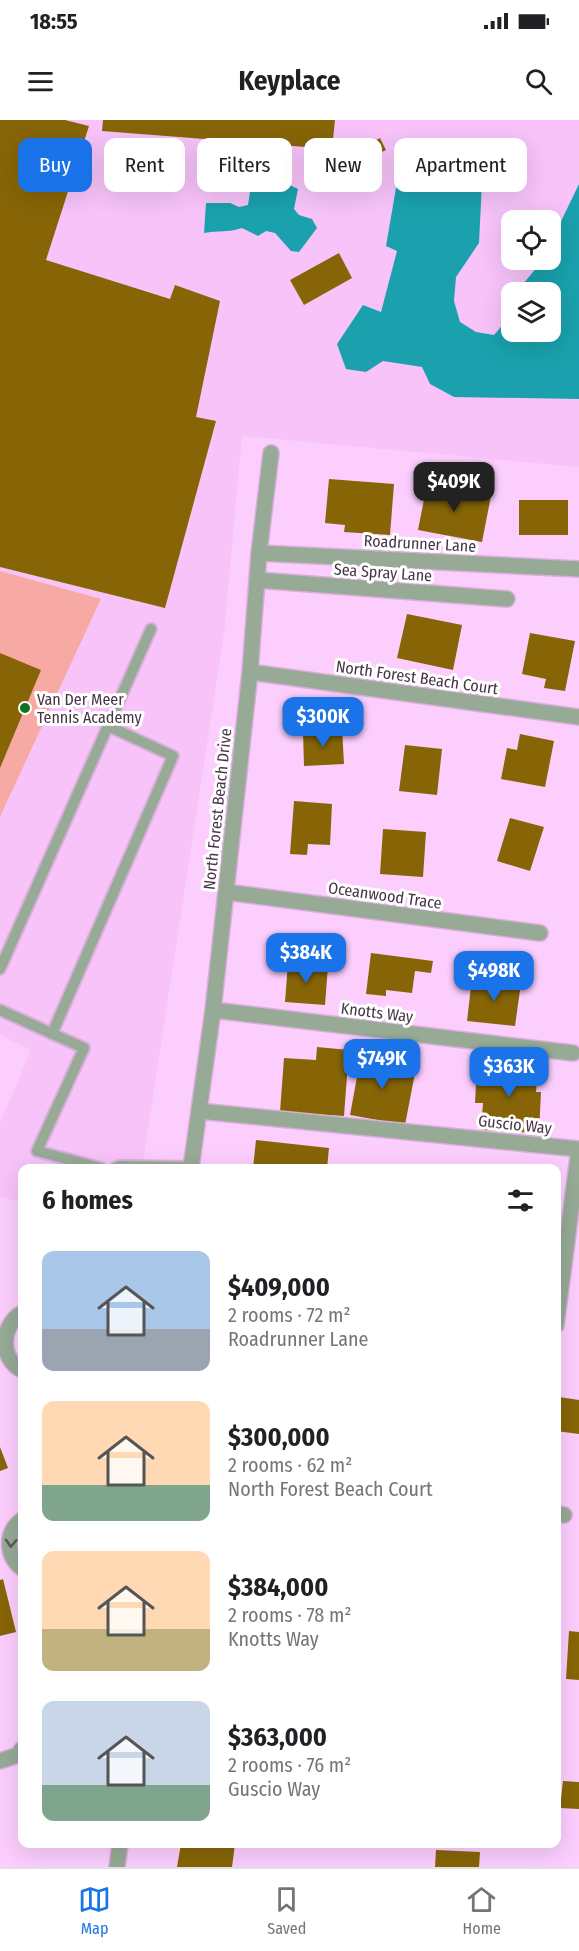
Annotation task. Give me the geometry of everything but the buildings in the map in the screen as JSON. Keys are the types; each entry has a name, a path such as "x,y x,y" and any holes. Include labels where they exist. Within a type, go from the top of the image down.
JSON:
{"street":[{"name":"North Forest Beach Drive","path":"192,1164 213,1011 271,453"},
{"name":"Roadrunner Lane","path":"259,553 579,569"},
{"name":"Sea Spray Lane","path":"257,580 507,599"},
{"name":"North Forest Beach Court","path":"250,672 579,717"},
{"name":"Oceanwood Trace","path":"226,892 540,933"},
{"name":"Knotts Way","path":"213,1011 573,1053"},
{"name":"Guscio Way","path":"199,1111 579,1149 561,1265"},
{"path":"18,1316 8,1325 4,1334 3,1356 18,1367"},
{"path":"18,1524 12,1531 9,1540 13,1560 18,1564"},
{"path":"0,1761 18,1755"},
{"path":"117,1867 119,1848"}],"lane":[{"path":"0,969 151,629"},
{"path":"52,1034 173,756 108,726"},
{"path":"0,1010 84,1048 37,1151 86,1164"}],"shaded area":[{"path":"0,120 579,120 579,467 242,436 224,633 143,1164 18,1164 18,1201 0,1197 0,1123 31,1050 0,1035 0,817 101,600 0,571"},
{"path":"579,184 579,399 454,397 430,384 422,367 383,361 366,372 346,369 337,344 363,305 381,312 397,251 386,246 395,192 482,192 479,243 456,277 454,301 460,322 476,332 494,335 501,327 501,342 561,342 561,282 525,282 535,270 561,270 561,221"},
{"path":"292,186 298,189 294,209 299,215 312,219 317,228 299,252 291,251 275,233 266,231 258,236 242,228 204,233 206,203 230,203 239,207 248,205 250,192 292,192"},
{"name":"Van Der Meer Tennis Academy","path":"0,571 101,599 0,817"}],"place":[{"name":"Van Der Meer Tennis Academy","path":"25,708"}]}
